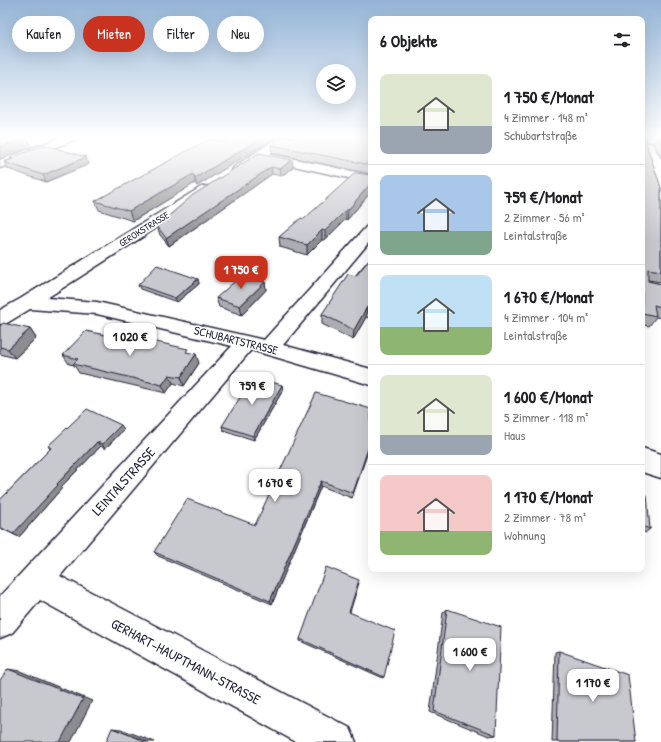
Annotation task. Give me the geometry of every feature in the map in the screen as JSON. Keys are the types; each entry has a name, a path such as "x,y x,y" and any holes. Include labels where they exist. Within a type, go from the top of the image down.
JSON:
{"street":[{"name":"GEROKSTRASSE","path":"2,314 27,303 236,172"},
{"path":"335,172 368,178"},
{"name":"LEINTALSTRASSE","path":"0,621 35,580 258,345 368,233"},
{"name":"SCHUBARTSTRASSE","path":"27,303 97,308 258,345 368,375"},
{"path":"645,461 661,466"},
{"name":"GERHART-HAUPTMANN-STRASSE","path":"35,580 336,742"}],"building":[{"path":"33,172 51,172 43,175"},
{"path":"149,172 206,172 195,178 193,174 129,211 95,201"},
{"path":"230,172 264,172 166,238 157,226 193,195"},
{"path":"645,172 656,172 661,188 661,271 648,269 648,281 661,284 661,307 654,305 656,316 645,314"},
{"path":"355,173 368,175 368,187 348,210 346,210 325,231 322,230 307,245 279,237 301,218 304,219"},
{"path":"368,261 368,307 354,330 322,314 348,274 356,276"},
{"path":"157,265 198,279 175,298 138,285"},
{"path":"242,275 265,282 240,306 216,298"},
{"path":"3,323 30,329 8,349 0,347 0,326"},
{"path":"86,331 149,344 152,341 188,349 186,352 196,354 181,377 169,375 162,385 73,364 78,359 63,355"},
{"path":"253,377 282,385 253,436 222,426"},
{"path":"316,393 368,408 368,449 353,493 321,481 270,601 154,552 187,499 255,525"},
{"path":"87,409 121,425 102,444 97,442 57,484 58,485 13,534 0,527 0,500 51,448 48,446"},
{"path":"645,494 647,495 650,529 645,527"},
{"path":"326,567 359,580 349,612 395,631 384,677 300,639"},
{"path":"447,609 501,627 496,735 434,711"},
{"path":"559,651 628,675 636,742 557,742"},
{"path":"8,669 83,699 60,742 0,742 0,680"},
{"path":"112,728 147,742 106,742"}]}
